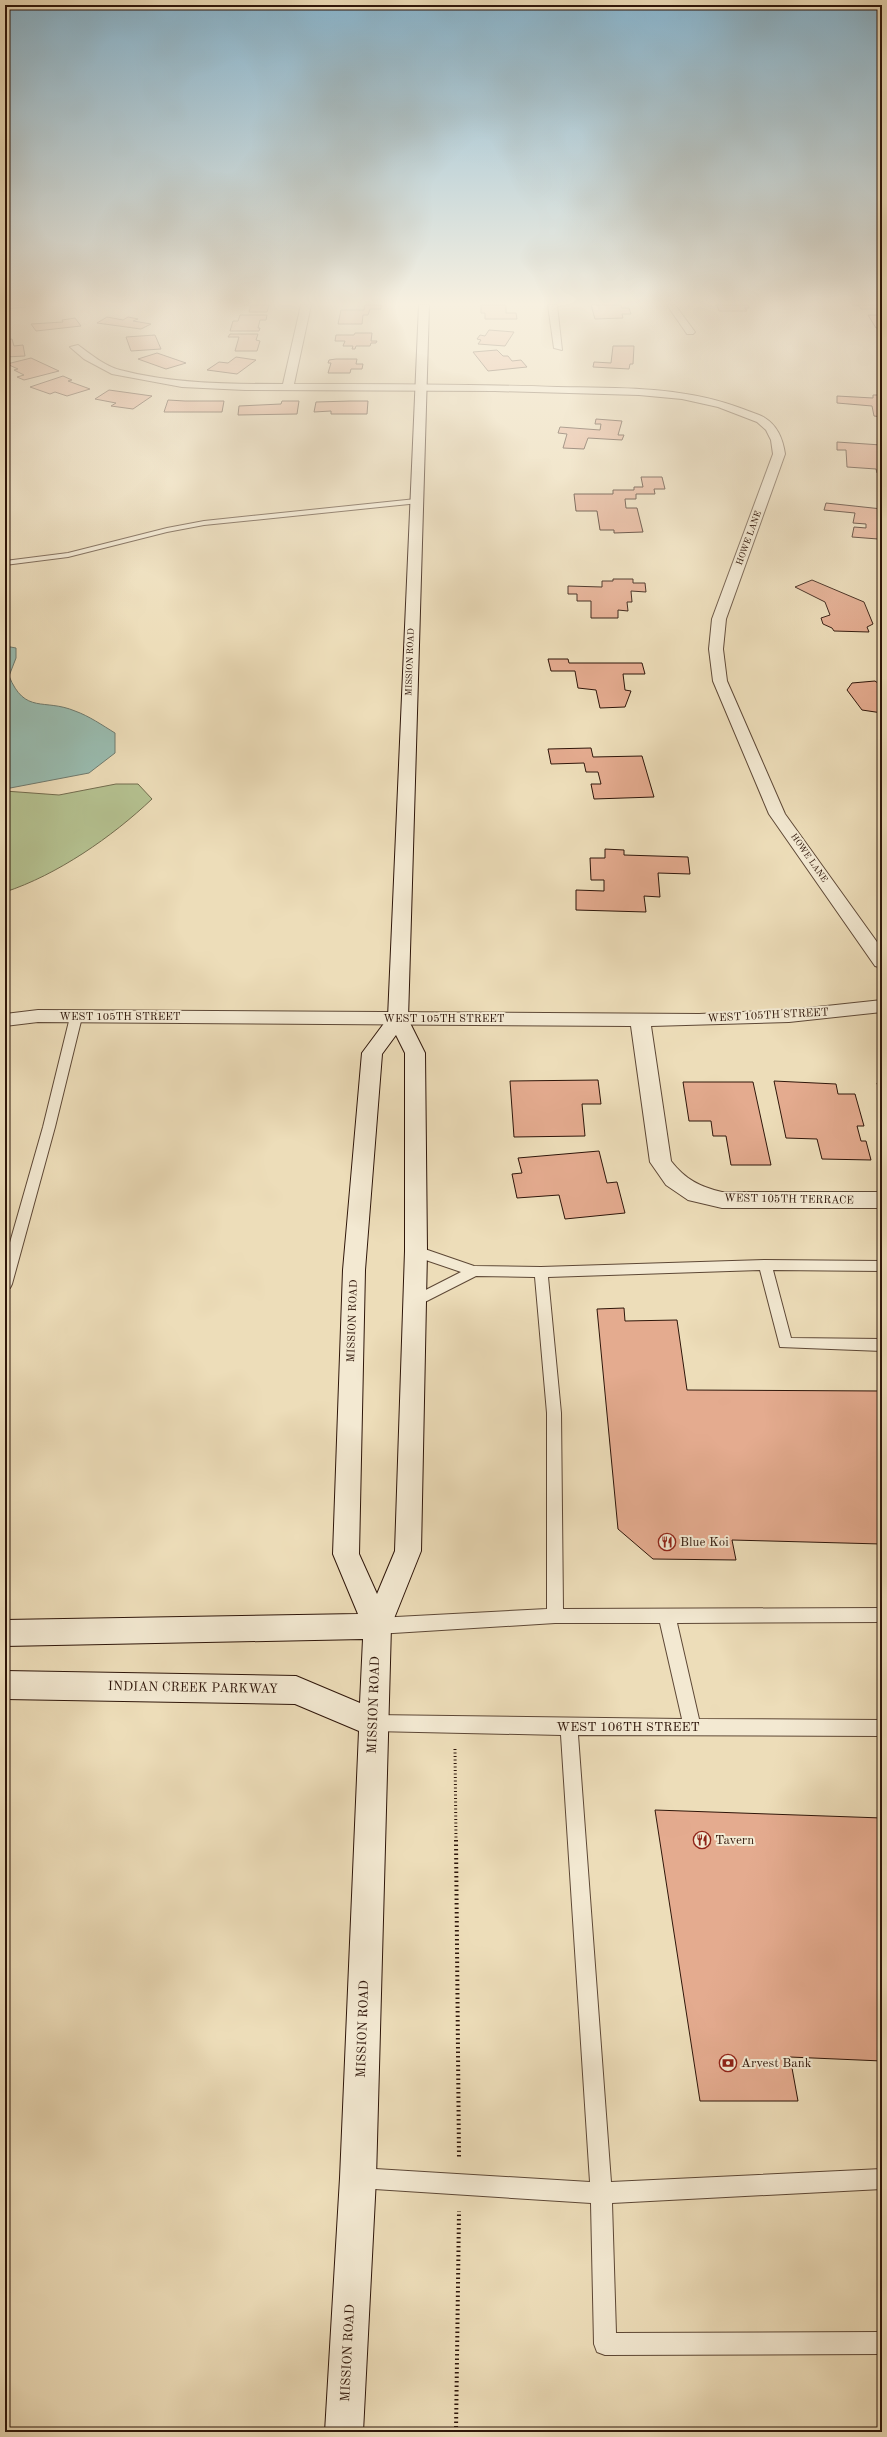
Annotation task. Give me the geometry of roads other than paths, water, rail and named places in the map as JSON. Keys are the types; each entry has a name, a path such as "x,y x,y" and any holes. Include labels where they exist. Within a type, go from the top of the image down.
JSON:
{"street":[{"name":"MISSION ROAD","path":"344,2432 358,2178 377,1626 408,1551 416,1251 414,1053 398,1019 419,419"},
{"name":"HOWE LANE","path":"758,419 770,428 777,440 779,454 719,619 716,649 720,681 777,814 882,962"},
{"name":"WEST 105TH STREET","path":"5,1020 38,1016 640,1020 789,1016 882,1006"},
{"name":"MISSION ROAD","path":"377,1626 346,1554 354,1278 372,1053 398,1019"},
{"name":"WEST 105TH TERRACE","path":"640,1020 661,1162 674,1180 696,1194 722,1200 882,1200"},
{"path":"5,1633 377,1626"},
{"name":"INDIAN CREEK PARKWAY","path":"5,1684 296,1690 374,1723"}],"lane":[{"path":"5,563 68,555 167,530 204,523 416,501"},
{"path":"5,1284 49,1127 76,1017"},
{"path":"416,1251 474,1271 541,1272 765,1265 882,1266"},
{"path":"765,1265 785,1343 882,1345"},
{"path":"415,1302 474,1271"},
{"path":"541,1272 554,1413 555,1616"},
{"path":"377,1626 555,1616 882,1615"},
{"path":"667,1616 692,1728"},
{"name":"WEST 106TH STREET","path":"374,1723 569,1727 882,1728"},
{"path":"569,1727 601,2193 605,2344 882,2344"},
{"path":"358,2178 601,2193 882,2179"}],"water":[{"path":"5,646 16,648 16,658 9,676 15,688 22,696 29,701 36,703 64,707 75,711 85,715 115,733 115,753 89,773 5,789"}],"place":[{"name":"Blue Koi","path":"667,1542"},
{"name":"Tavern","path":"702,1840"},
{"name":"Arvest Bank","path":"728,2063"}]}
